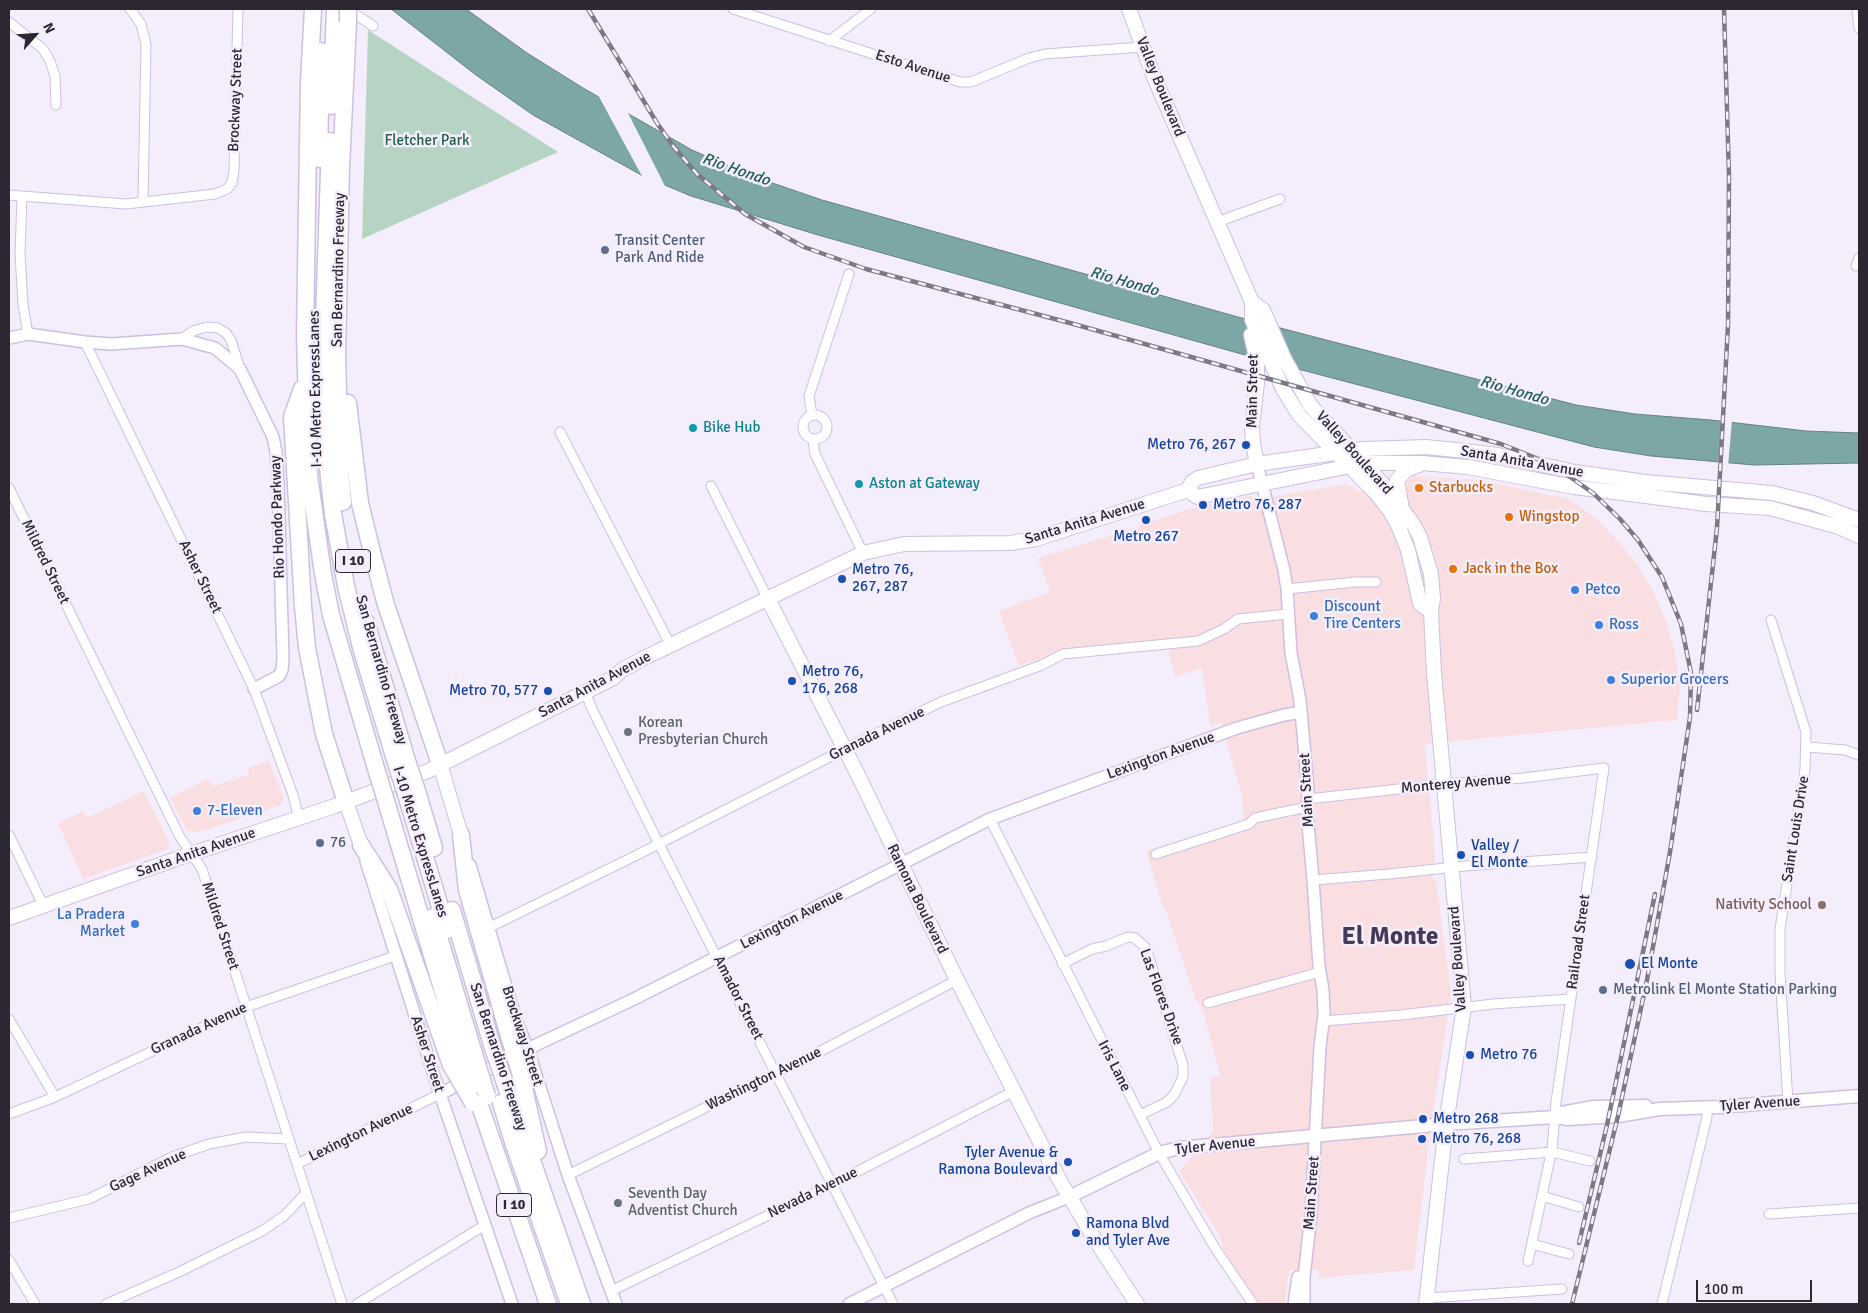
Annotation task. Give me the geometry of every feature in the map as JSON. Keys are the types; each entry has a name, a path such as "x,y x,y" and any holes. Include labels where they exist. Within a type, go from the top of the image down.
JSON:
{"highway":[{"name":"San Bernardino Freeway","path":"313,9 309,82 305,380 309,475 323,574 331,615 392,767 473,1054 487,1097 539,1178 582,1304"},
{"name":"San Bernardino Freeway","path":"339,12 345,88 341,167 337,355 340,472 345,523 392,767 473,1054 548,1304"},
{"name":"I-10 Metro ExpressLanes","path":"339,12 334,37 323,350 326,443 334,514 346,586 392,767"},
{"name":"I-10 Metro ExpressLanes","path":"339,12 313,365 318,472 341,610 363,692 392,767"},
{"path":"334,37 345,88"},
{"path":"337,355 346,379 360,503 373,556 386,605 440,764"},
{"path":"305,380 292,417 303,606 308,648 324,734 346,802"},
{"path":"461,835 467,890 522,1079 538,1147 539,1178"},
{"path":"361,845 389,888 473,1054"},
{"path":"487,1097 558,1304"},
{"path":"487,1097 516,1151 570,1304"}],"main road":[{"name":"Valley Boulevard","path":"1130,9 1142,47 1157,84 1252,302 1252,320 1283,389 1299,415 1376,493 1398,525 1408,550 1420,603 1431,612"},
{"name":"Valley Boulevard","path":"1252,302 1263,310 1302,393 1310,405 1365,463 1403,508 1420,537 1431,574 1434,672 1464,1007 1446,1124 1427,1301"},
{"name":"Main Street","path":"1252,320 1249,328 1257,361 1252,426 1257,464"},
{"name":"Santa Anita Avenue","path":"9,918 191,854 299,819 428,771 613,678 622,670 646,657 863,553 904,544 1010,543 1036,540 1188,490 1192,482 1198,478 1257,464 1352,450 1426,448 1492,454 1575,472 1645,482 1772,493 1813,503 1859,520"},
{"path":"1468,467 1469,462 1473,459 1492,454"},
{"name":"Santa Anita Avenue","path":"1188,490 1197,497 1365,463 1422,463 1468,467 1574,487 1706,504 1770,508 1839,527 1859,536"},
{"path":"1403,508 1397,480 1406,470 1422,463"},
{"name":"Ramona Boulevard","path":"768,599 957,980 1068,1196 1137,1304"},
{"name":"Brockway Street","path":"440,764 461,835"},
{"name":"Asher Street","path":"346,802 361,845"},
{"name":"Tyler Avenue","path":"1068,1196 1159,1153 1179,1148 1446,1124 1554,1116 1568,1119 1618,1116 1660,1109 1707,1108 1859,1096"}],"street":[{"path":"9,195 126,204 143,202 146,44 141,24 130,9"},
{"name":"Brockway Street","path":"143,202 215,194 227,189 232,182 234,172 238,9"},
{"name":"Esto Avenue","path":"734,9 951,80 971,82 1030,58 1045,54 1142,47"},
{"path":"829,40 871,9"},
{"path":"1857,9 1859,28"},
{"path":"339,12 373,26"},
{"path":"9,22 42,50 50,61 55,76 56,105"},
{"path":"22,196 20,254 23,305 28,334"},
{"path":"1217,222 1280,199"},
{"path":"812,415 809,396 849,274"},
{"path":"182,339 192,331 207,327 218,328 226,332 231,340 240,369"},
{"name":"Rio Hondo Parkway","path":"9,338 28,334 111,344 182,339 215,348 240,369 273,437 278,483 283,664 279,676 254,689"},
{"name":"Asher Street","path":"85,342 254,689 293,795 299,819"},
{"path":"812,415 823,418 827,428 824,436 814,440 806,437 802,430 805,419 812,415"},
{"path":"560,432 672,646"},
{"path":"814,440 815,454 863,553"},
{"name":"Main Street","path":"1257,464 1284,570 1287,589 1291,653 1298,682 1301,712 1320,972 1323,990 1323,1021 1310,1236 1304,1265 1304,1304"},
{"name":"Ramona Boulevard","path":"711,486 768,599"},
{"name":"Mildred Street","path":"9,488 177,832 202,869 342,1304"},
{"path":"1287,589 1355,582 1376,582"},
{"name":"Granada Avenue","path":"488,928 940,702 1042,665 1063,654 1198,641 1238,619 1288,614"},
{"name":"Saint Louis Drive","path":"1771,620 1806,732 1805,769 1780,929 1780,973 1788,1102"},
{"name":"Amador Street","path":"585,691 592,709 659,844 893,1304"},
{"name":"Lexington Avenue","path":"297,1164 718,957 990,819 1245,726 1301,712"},
{"path":"1806,747 1845,750 1859,755"},
{"name":"Monterey Avenue","path":"1156,854 1249,824 1255,818 1307,803 1444,784 1523,778 1604,768"},
{"name":"Railroad Street","path":"1528,1260 1552,1152 1554,1116 1604,768"},
{"name":"Iris Lane","path":"990,819 1159,1153 1214,1248 1253,1304"},
{"path":"9,835 43,905"},
{"name":"Brockway Street","path":"461,835 516,1020 528,1050 568,1175 616,1304"},
{"name":"Asher Street","path":"361,845 440,1094 512,1304"},
{"path":"1313,880 1592,857"},
{"name":"Las Flores Drive","path":"1062,964 1092,949 1106,946 1128,937 1135,938 1146,948 1184,1065 1183,1077 1174,1095 1167,1102 1140,1115"},
{"name":"Granada Avenue","path":"9,1114 54,1096 246,1006 395,956"},
{"path":"1208,1003 1320,972"},
{"name":"Washington Avenue","path":"568,1175 776,1073 957,980"},
{"path":"1323,1021 1571,999"},
{"path":"9,1019 54,1096"},
{"name":"Nevada Avenue","path":"611,1291 833,1184 1014,1092"},
{"path":"1662,1304 1707,1116 1707,1108"},
{"name":"Gage Avenue","path":"9,1218 89,1199 172,1157 208,1144 246,1137 288,1139"},
{"path":"1464,1159 1552,1152 1590,1161"},
{"path":"106,1304 161,1280 262,1231 284,1216 306,1193"},
{"name":"Tyler Avenue","path":"849,1304 1029,1213 1068,1196"},
{"path":"1542,1196 1579,1207"},
{"path":"1769,1214 1859,1208"},
{"path":"357,1304 485,1225"},
{"path":"1532,1244 1569,1254"},
{"path":"9,1260 36,1304"},
{"name":"Main Street","path":"1294,1304 1298,1276 1304,1265"},
{"path":"1427,1301 1562,1289"}],"shaded area":[{"path":"1413,476 1479,480 1569,499 1597,519 1637,564 1652,589 1667,623 1675,652 1680,688 1677,720 1425,744 1435,856 1432,877 1436,880 1451,993 1429,1142 1414,1270 1319,1278 1318,1270 1289,1270 1285,1304 1258,1304 1228,1262 1218,1233 1179,1171 1213,1131 1210,1077 1220,1076 1203,1011 1195,998 1166,911 1163,908 1146,851 1244,821 1242,796 1221,723 1210,726 1202,668 1175,677 1166,641 1068,650 1019,666 999,611 1050,592 1038,558 1182,511 1224,500 1251,496 1255,500 1345,484 1360,491 1405,483"},
{"path":"269,761 284,799 281,805 199,832 187,831 170,798 208,779 213,786 249,775 248,768"},
{"path":"144,791 170,843 166,850 83,879 58,823 83,811 87,818"}],"green space":[{"name":"Fletcher Park","path":"368,30 558,152 362,239"}],"water":[{"name":"Rio Hondo","path":"391,9 466,9 527,53 583,88 692,150 752,176 822,200 1238,317 1576,405 1635,414 1711,420 1806,431 1859,433 1859,463 1754,465 1651,456 1594,447 1245,355 818,235 691,196 643,176 533,115 476,75"}],"pier":[{"path":"597,93 626,109 666,188 643,178"},
{"path":"1722,419 1732,420 1728,466 1718,465"}],"railway":[{"path":"588,9 657,123 673,146 697,174 745,214 804,247 866,269 1070,323 1501,444 1563,472 1593,493 1620,519 1638,540 1662,577 1681,624 1691,673 1690,717 1670,852 1647,980 1618,1116 1572,1304"},
{"path":"1697,710 1717,528 1728,325 1729,176 1724,9"},
{"path":"1579,1243 1607,1125 1655,894"}],"place":[{"name":"Transit Center Park And Ride","path":"605,250"},
{"name":"Bike Hub","path":"693,428"},
{"name":"Metro 76, 267","path":"1246,445"},
{"name":"Aston at Gateway","path":"859,484"},
{"name":"Starbucks","path":"1419,488"},
{"name":"Metro 76, 287","path":"1203,505"},
{"name":"Wingstop","path":"1509,517"},
{"name":"Metro 267","path":"1146,520"},
{"name":"Jack in the Box","path":"1453,569"},
{"name":"Metro 76, 267, 287","path":"842,579"},
{"name":"Petco","path":"1575,590"},
{"name":"Discount Tire Centers","path":"1314,616"},
{"name":"Ross","path":"1599,625"},
{"name":"Superior Grocers","path":"1611,680"},
{"name":"Metro 76, 176, 268","path":"792,681"},
{"name":"Metro 70, 577","path":"548,691"},
{"name":"Korean Presbyterian Church","path":"628,732"},
{"name":"7-Eleven","path":"197,811"},
{"name":"76","path":"320,843"},
{"name":"Valley / El Monte","path":"1461,855"},
{"name":"Nativity School","path":"1822,905"},
{"name":"La Pradera Market","path":"135,924"},
{"name":"El Monte","path":"1630,964"},
{"name":"Metrolink El Monte Station Parking","path":"1603,990"},
{"name":"Metro 76","path":"1470,1055"},
{"name":"Metro 268","path":"1423,1119"},
{"name":"Metro 76, 268","path":"1422,1139"},
{"name":"Tyler Avenue & Ramona Boulevard","path":"1068,1162"},
{"name":"Seventh Day Adventist Church","path":"618,1203"},
{"name":"Ramona Blvd and Tyler Ave","path":"1076,1233"}],"district":[{"name":"El Monte","path":"1390,937"}]}
